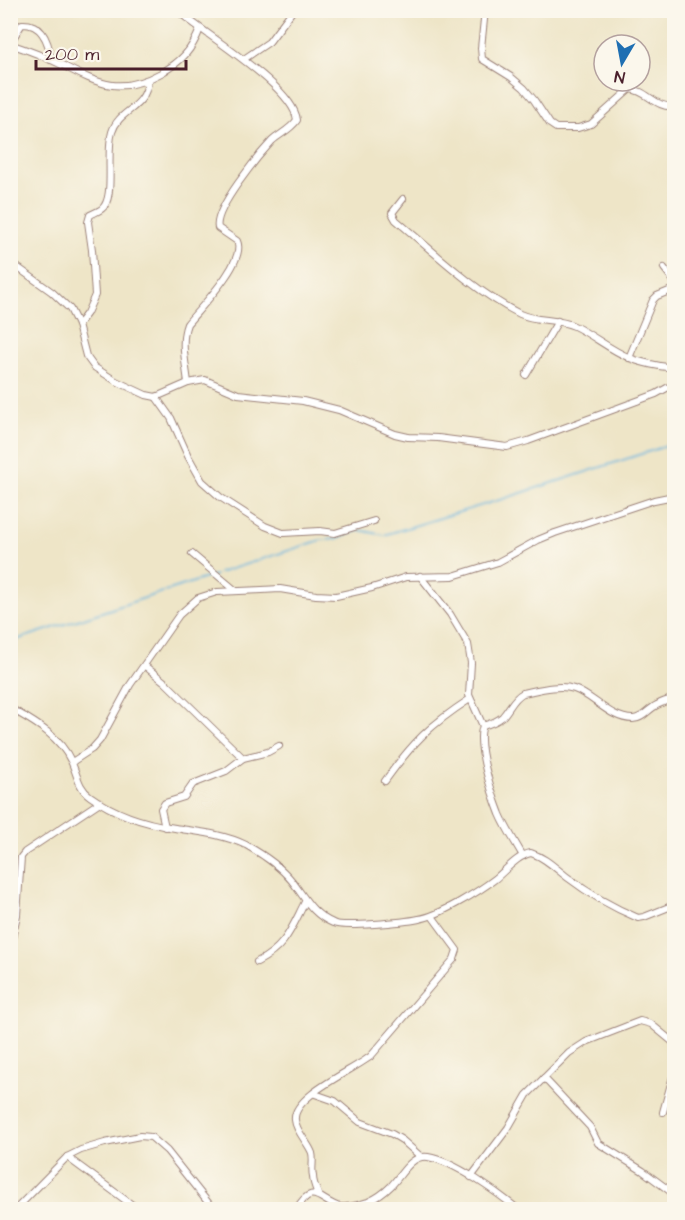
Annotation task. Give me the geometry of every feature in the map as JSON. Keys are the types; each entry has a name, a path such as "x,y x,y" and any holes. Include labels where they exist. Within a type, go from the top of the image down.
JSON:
{"street":[{"path":"177,10 244,59 281,94 297,115 297,120 267,147 239,182 217,222 218,228 237,242 239,250 230,270 187,324 184,342 188,383"},
{"path":"244,59 269,42 293,10"},
{"path":"483,11 482,59 524,88 550,124 556,128 578,128 591,124 630,89 639,91 663,106 675,106"},
{"path":"51,60 46,36 30,24 22,24 10,43 100,84 120,86 148,81 182,59 192,47 200,29"},
{"path":"78,325 87,313 95,295 88,222 90,215 101,210 107,200 112,130 117,122 142,99 148,81"},
{"path":"403,199 392,213 396,220 471,283 521,314 572,325 629,358 655,366 675,368"},
{"path":"10,262 70,309 78,325 86,356 94,367 116,381 146,395 156,397 188,383 205,380 238,394 303,401 328,407 408,437 438,438 507,447 650,397 675,384"},
{"path":"664,268 675,281"},
{"path":"629,358 653,300 675,289"},
{"path":"526,375 558,321"},
{"path":"156,397 171,418 202,481 220,497 257,522 283,532 335,533 374,521"},
{"path":"72,762 92,749 100,740 122,698 186,608 207,594 235,590 280,589 336,596 372,588 405,577 453,576 507,558 546,537 654,500 675,496"},
{"path":"192,554 235,590"},
{"path":"420,576 450,614 468,644 471,663 470,699 478,711 483,726 481,737 491,786 500,814 523,856"},
{"path":"145,666 243,758"},
{"path":"483,726 497,721 523,693 560,687 575,689 606,709 626,718 635,719 655,706 675,699"},
{"path":"385,781 411,746 428,729 470,699"},
{"path":"10,708 44,728 54,737 72,762 83,790 100,802 130,816 165,827 211,833 245,845 287,876 305,902 323,917 340,926 416,920 432,916 485,886 523,856 531,853 536,854 584,888 638,918 675,905"},
{"path":"165,827 161,809 165,803 184,797 193,784 226,771 243,758 268,752 279,746"},
{"path":"10,948 17,915 21,857 100,802"},
{"path":"257,962 270,955 285,941 305,902"},
{"path":"420,1156 376,1198 358,1205 340,1208 318,1194 313,1178 311,1151 294,1119 300,1104 332,1079 353,1069 371,1056 457,955 457,950 432,916"},
{"path":"471,1177 508,1128 527,1095 569,1053 586,1042 640,1021 651,1024 675,1043"},
{"path":"663,1112 675,1073"},
{"path":"544,1078 590,1127 598,1143 675,1194"},
{"path":"315,1094 335,1101 360,1122 402,1140 420,1156 443,1162 471,1177 519,1209"},
{"path":"15,1209 67,1157 81,1150 127,1137 151,1137 167,1151 214,1209"},
{"path":"67,1157 139,1209"},
{"path":"296,1209 308,1196 318,1194"}],"waterway":[{"path":"219,573 321,540 337,539 359,530 384,535 666,446 674,436"},
{"path":"10,642 215,575"}]}
